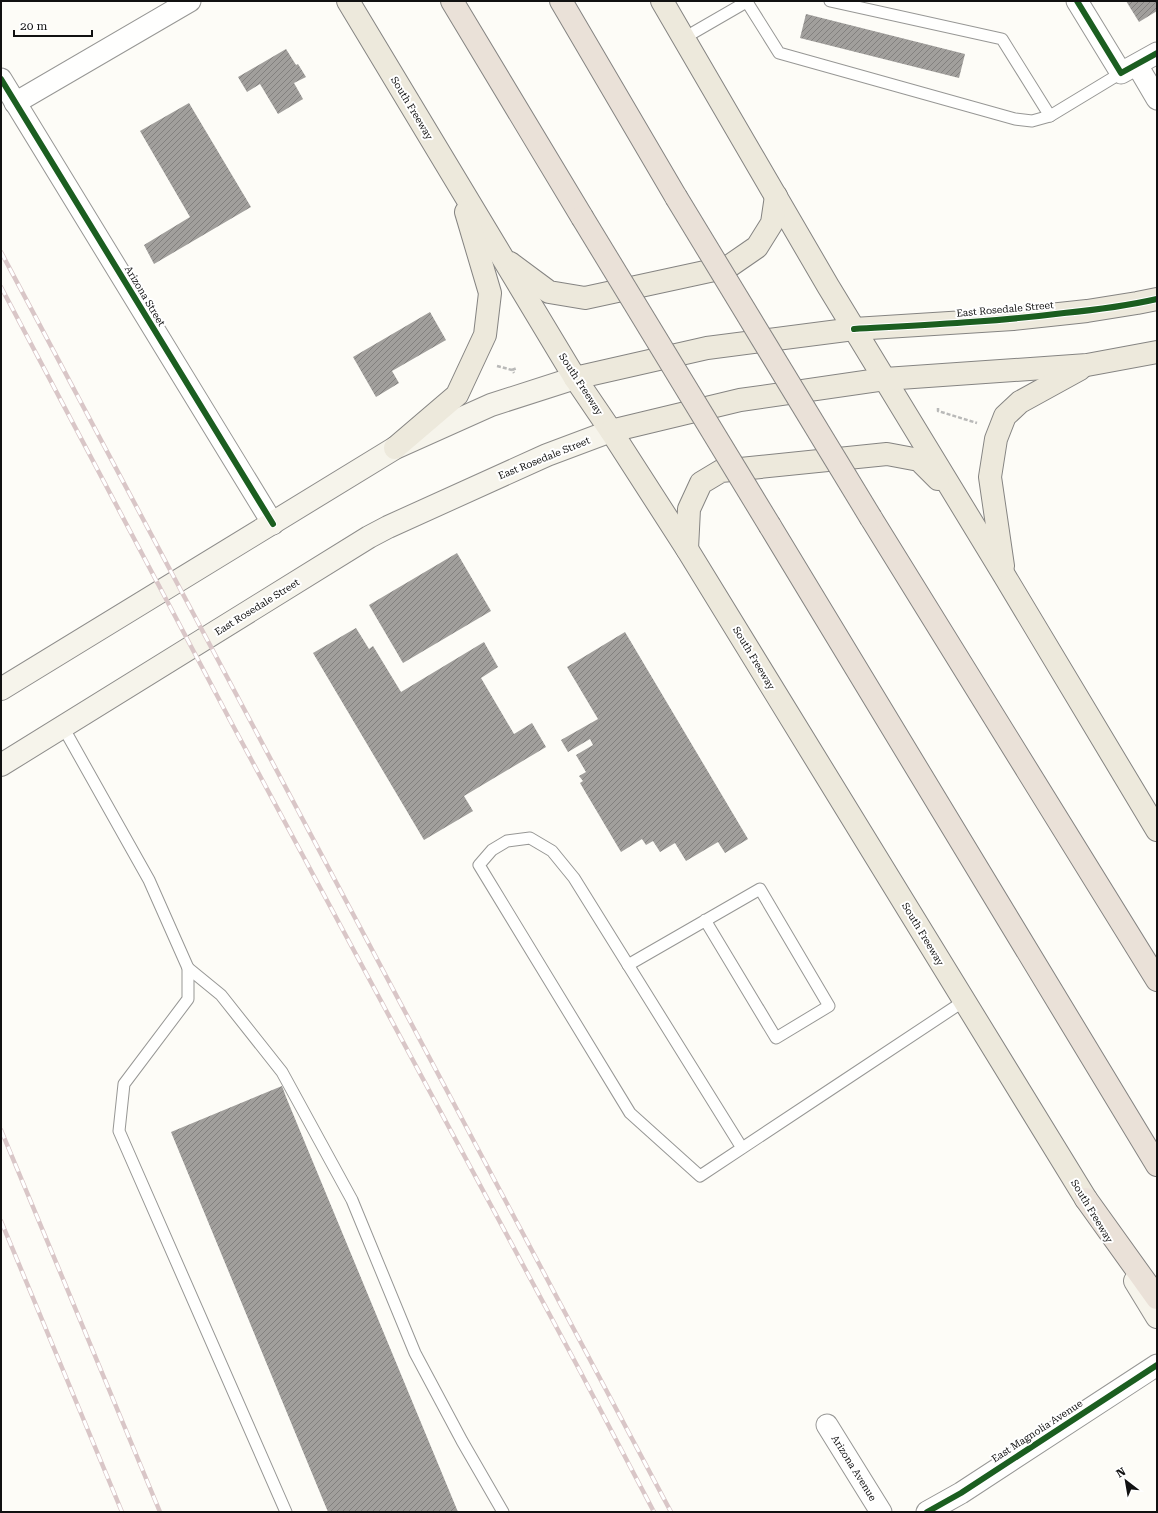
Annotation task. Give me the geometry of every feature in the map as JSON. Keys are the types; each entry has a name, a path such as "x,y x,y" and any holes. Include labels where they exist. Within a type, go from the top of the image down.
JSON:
{"highway":[{"path":"452,1 1157,1164"},
{"path":"561,1 676,197 871,518 1157,980"},
{"path":"1086,1199 1157,1298"}],"main road":[{"name":"South Freeway","path":"348,1 575,378 612,431 687,549 1157,1317"},
{"path":"662,1 854,329 1157,830"},
{"path":"395,448 457,395 485,335 490,293 457,182"},
{"path":"502,256 549,292 585,298 728,267 757,247 772,223 776,196"},
{"name":"East Rosedale Street","path":"1,689 395,448 491,405 575,378 707,348 854,329 1013,320 1094,310 1157,299"},
{"name":"East Rosedale Street","path":"1,765 388,527 547,455 612,431 740,400 885,379 1087,365 1157,352"},
{"path":"1004,575 990,477 996,439 1006,416 1020,402 1087,365"},
{"path":"687,549 689,509 701,483 721,471 887,454 919,460 958,500"}],"street":[{"path":"15,103 190,1"},
{"path":"1077,1 1129,69 1157,99"},
{"path":"1129,69 1157,52"},
{"name":"Arizona Street","path":"1,79 273,524"},
{"name":"East Magnolia Avenue","path":"927,1512 961,1493 1157,1365"},
{"name":"Arizona Avenue","path":"827,1425 881,1512"}],"lane":[{"path":"684,38 747,1 779,53 1015,119 1032,121 1050,116 1129,69"},
{"path":"830,1 1002,39 1050,116"},
{"path":"63,727 149,880 188,968 188,999 124,1084 119,1130 286,1512"},
{"path":"742,1148 574,878 552,851 530,838 507,841 492,850 479,865 630,1113 700,1176 964,1001"},
{"path":"628,965 705,920 760,889 830,1006 776,1038 705,920"},
{"path":"188,968 221,995 282,1072 352,1200 415,1353 462,1441 503,1512"}],"path":[{"path":"490,364 512,370 517,368"},
{"path":"512,370 515,374"},
{"path":"938,411 981,424"}],"building":[{"path":"1126,1 1157,1 1157,11 1139,22"},
{"path":"806,14 965,54 959,78 800,38"},
{"path":"286,49 306,77 294,83 303,99 278,114 260,84 247,92 238,77"},
{"path":"189,103 251,207 154,264 144,245 190,217 140,131"},
{"path":"430,312 446,340 392,371 399,383 376,397 353,357"},
{"path":"457,553 491,611 403,663 369,605"},
{"path":"356,628 369,649 373,646 401,692 484,642 498,667 481,678 514,734 532,723 546,747 464,796 473,811 424,840 313,653"},
{"path":"625,632 748,839 725,853 718,842 686,861 675,843 660,852 653,841 646,845 642,839 621,852 580,783 583,781 579,776 586,772 576,755 593,745 590,739 568,752 561,740 598,719 567,667"},
{"path":"282,1086 458,1512 328,1512 171,1132"}],"railway":[{"path":"1,252 671,1512"},
{"path":"1,287 231,722 580,1371 654,1512"},
{"path":"1,1130 160,1512"},
{"path":"1,1221 122,1512"}],"cycle path":[{"path":"1077,1 1121,73 1157,53"},
{"path":"1,79 273,524"},
{"path":"854,329 1012,319 1099,309 1157,299"},
{"path":"927,1512 961,1493 1157,1365"}]}
